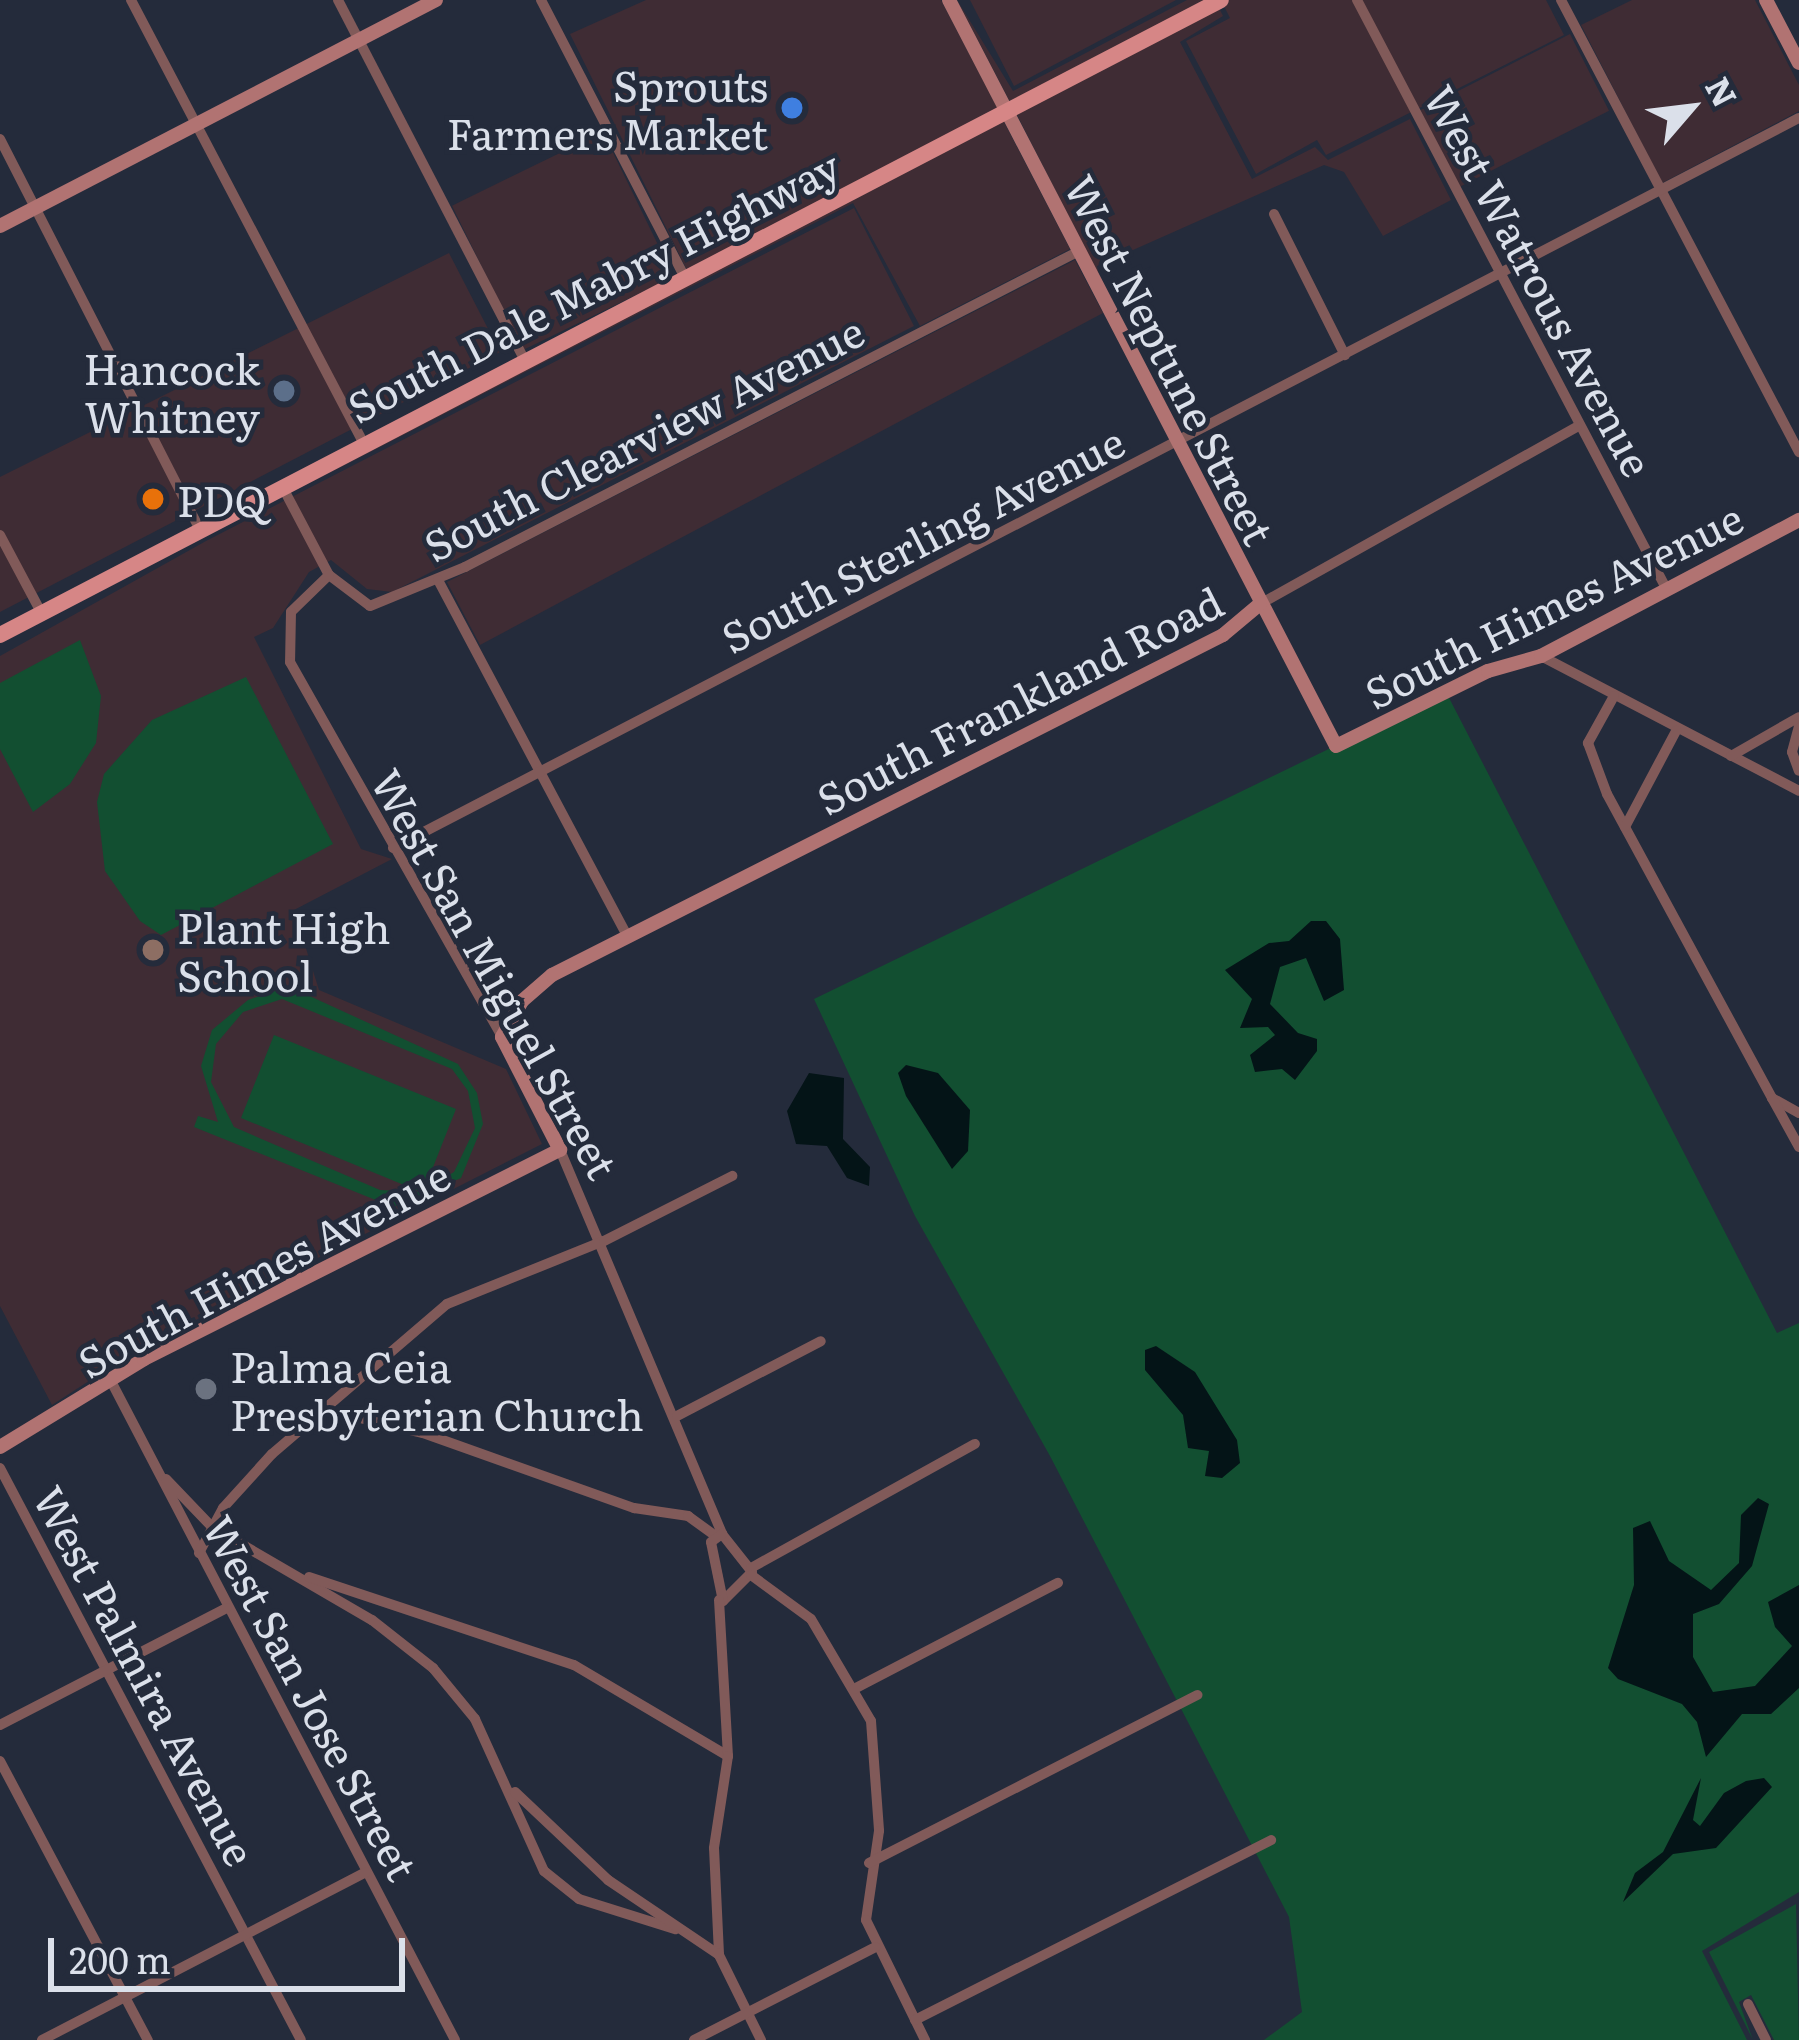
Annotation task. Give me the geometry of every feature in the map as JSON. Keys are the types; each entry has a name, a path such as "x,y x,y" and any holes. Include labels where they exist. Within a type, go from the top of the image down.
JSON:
{"main road":[{"name":"South Dale Mabry Highway","path":"0,635 1221,0"}],"street":[{"path":"131,0 364,444"},
{"path":"338,0 525,361"},
{"path":"0,226 436,0"},
{"path":"541,0 685,278"},
{"name":"West Neptune Street","path":"949,0 1336,746"},
{"name":"West Watrous Avenue","path":"1357,0 1497,276 1667,590"},
{"path":"1561,0 1799,452"},
{"path":"1766,0 1799,63"},
{"name":"South Sterling Avenue","path":"393,848 1178,445 1799,118"},
{"path":"0,139 200,529"},
{"path":"1274,214 1346,356"},
{"name":"South Clearview Avenue","path":"329,575 370,606 438,580 1079,251"},
{"name":"South Frankland Road","path":"502,1037 522,1001 552,975 1234,628 1260,604 1577,427"},
{"path":"282,485 329,575"},
{"name":"South Himes Avenue","path":"1336,746 1487,671 1541,656 1799,520"},
{"path":"0,535 42,614"},
{"name":"West San Miguel Street","path":"329,575 291,612 290,662 502,1037 560,1150 604,1241 677,1416 718,1535"},
{"path":"438,580 627,936"},
{"path":"1541,656 1676,731 1799,791"},
{"path":"1614,696 1588,743 1625,826 1799,1148"},
{"path":"1731,756 1799,722"},
{"path":"1799,722 1792,752 1799,771"},
{"path":"1625,826 1676,731"},
{"path":"1772,1098 1799,1113"},
{"name":"South Himes Avenue","path":"0,1447 112,1383 144,1359 560,1150"},
{"path":"199,1553 212,1527 318,1408 447,1304 604,1241 732,1176"},
{"path":"677,1416 821,1341"},
{"name":"West San Jose Street","path":"112,1383 455,2040"},
{"path":"318,1408 423,1433 634,1508 688,1516 718,1535 752,1571 811,1619 854,1689 877,1756 879,1831 869,1864 866,1920 925,2040"},
{"path":"719,1600 733,1598 752,1571 975,1444"},
{"name":"West Palmira Avenue","path":"0,1468 302,2040"},
{"path":"159,1473 212,1527 368,1618 433,1668 475,1719 512,1790 544,1871 579,1899 675,1929"},
{"path":"718,1535 728,1756 714,1848 719,1955 761,2040"},
{"path":"284,1569 574,1665 728,1756"},
{"path":"854,1689 1058,1583"},
{"path":"368,1618 369,1598"},
{"path":"0,1725 227,1608"},
{"path":"869,1864 1197,1695"},
{"path":"0,1761 148,2040"},
{"path":"512,1790 608,1880 719,1955"},
{"path":"915,2020 1271,1840"},
{"path":"42,2040 366,1871"},
{"path":"694,2040 876,1947"},
{"path":"1748,2003 1766,2040"}],"shaded area":[{"path":"646,0 941,0 998,109 687,270 570,34"},
{"path":"957,0 1013,91 1187,0 1207,0 1010,102"},
{"path":"970,0 1176,0 1014,86"},
{"path":"1221,0 1546,0 1564,35 1326,155 1317,140 1256,174 1186,41 1230,18"},
{"path":"1632,0 1755,0 1799,85 1799,111 1662,183 1581,25"},
{"path":"1219,8 1223,16 1180,42 1252,179 1315,147 1328,160 1410,119 1451,200 1383,236 1344,172 1324,165 1097,266 1099,276 1016,113"},
{"path":"1570,34 1609,111 1459,187 1420,110"},
{"path":"1003,120 1070,249 920,326 853,203 293,492"},
{"path":"603,132 674,277 523,350 452,206"},
{"name":"Plant High School","path":"854,208 914,326 392,592 367,589 331,560 309,572 273,628 254,637 361,849 392,859 294,910 319,990 506,1069 542,1144 135,1351 52,1405 0,1306 0,656 206,541"},
{"path":"449,253 500,352 0,612 0,477"},
{"path":"1075,260 1103,313 480,645 447,582"},
{"path":"1311,921 1326,921 1340,939 1344,990 1324,1001 1306,958 1280,967 1270,1004 1298,1033 1317,1039 1317,1051 1295,1080 1282,1069 1255,1072 1250,1055 1275,1035 1268,1027 1240,1028 1252,999 1225,970 1269,943 1289,941"},
{"path":"906,1065 938,1073 970,1110 968,1151 952,1169 906,1096 898,1073"},
{"path":"809,1073 844,1078 843,1139 870,1167 869,1186 847,1178 827,1146 796,1144 787,1111"},
{"path":"1156,1346 1195,1372 1237,1440 1240,1463 1222,1478 1205,1476 1209,1451 1188,1448 1183,1415 1145,1370 1145,1350"},
{"path":"1758,1498 1769,1504 1752,1566 1719,1604 1693,1614 1693,1657 1713,1692 1755,1686 1792,1646 1775,1627 1768,1602 1799,1585 1799,1688 1771,1714 1742,1714 1706,1757 1697,1722 1682,1704 1618,1679 1608,1668 1634,1585 1633,1528 1650,1521 1669,1561 1711,1590 1739,1563 1741,1515"},
{"path":"1701,1778 1693,1820 1700,1826 1724,1793 1746,1781 1764,1778 1772,1787 1716,1848 1673,1854 1623,1902 1635,1873 1663,1852"}],"green space":[{"path":"80,640 101,696 96,743 70,784 33,812 0,749 0,683"},
{"path":"246,677 333,844 161,935 140,921 105,871 97,802 104,774 152,720"},
{"path":"1446,692 1777,1333 1799,1323 1799,1892 1702,1951 1747,2040 1264,2040 1302,2012 1289,1917 1050,1456 915,1216 814,999"},
{"path":"275,991 303,993 458,1064 477,1093 483,1124 461,1178 393,1207 194,1127 198,1116 218,1122 201,1066 212,1030 248,1000","holes":["282,999 452,1069 468,1091 475,1128 454,1172 424,1190 456,1109 274,1035 241,1118 421,1192 380,1190 234,1127 211,1082 216,1044 243,1012"]},
{"path":"1796,1904 1799,2040 1774,2040 1751,1995 1739,2002 1753,2040 1709,1952"}],"place":[{"name":"Sprouts Farmers Market","path":"792,108"},
{"name":"Hancock Whitney","path":"284,391"},
{"name":"PDQ","path":"153,499"},
{"name":"Plant High School","path":"153,950"},
{"name":"Palma Ceia Presbyterian Church","path":"206,1389"}]}
